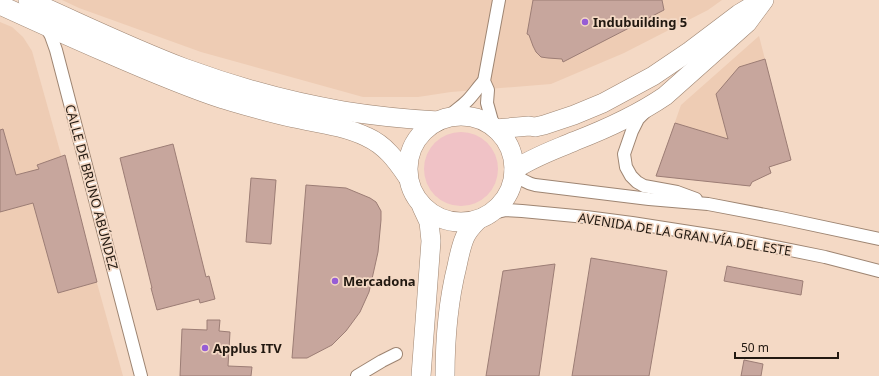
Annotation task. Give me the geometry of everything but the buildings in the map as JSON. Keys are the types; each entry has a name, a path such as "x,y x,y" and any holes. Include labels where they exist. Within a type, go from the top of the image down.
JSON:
{"main road":[{"path":"514,171 525,162 600,131 652,105 665,96 747,23 764,0"},
{"path":"495,128 535,127 544,125 603,103 653,76 690,51 739,14 764,0"},
{"path":"34,1 177,65 265,94 306,104 383,116 442,119 458,115 469,116 484,121 495,128 507,142 514,163 514,171 506,196 497,207 469,230 465,237 456,269 446,330 445,376"},
{"path":"0,5 185,86 255,109 344,128 360,134 384,147 407,176"},
{"path":"421,376 431,241 430,222 410,186 407,176 407,167 414,145 422,134 429,127 442,119"},
{"path":"422,207 439,217 460,222 484,217"}],"street":[{"path":"442,119 465,103 476,92 484,80 500,0"},
{"name":"CALLE DE BRUNO ABÚNDEZ","path":"34,1 56,50 77,136 141,376"},
{"path":"484,80 488,90 487,103 495,128"},
{"path":"652,105 638,119 625,149 624,160 631,176 644,186 677,192 708,204"},
{"name":"AVENIDA DE LA GRAN VÍA DEL ESTE","path":"514,171 521,180 534,185 649,199 708,204 879,239"},
{"name":"AVENIDA DE LA GRAN VÍA DEL ESTE","path":"484,217 506,210 586,217 632,223 741,240 825,257 879,271"},
{"path":"357,376 396,354"}],"shaded area":[{"path":"62,0 722,0 708,10 624,53 551,84 451,92 418,97 363,97 201,52 79,8"},
{"path":"0,22 12,27 23,37 32,51 123,376 0,376"},
{"path":"759,36 791,160 769,167 771,173 752,182 750,186 656,176 681,105"},
{"path":"461,132 482,138 492,148 498,169 492,190 482,200 461,206 440,200 430,190 424,169 430,148 440,138"}],"place":[{"name":"Indubuilding 5","path":"585,22"},
{"name":"Mercadona","path":"335,281"},
{"name":"Applus ITV","path":"205,348"}]}
